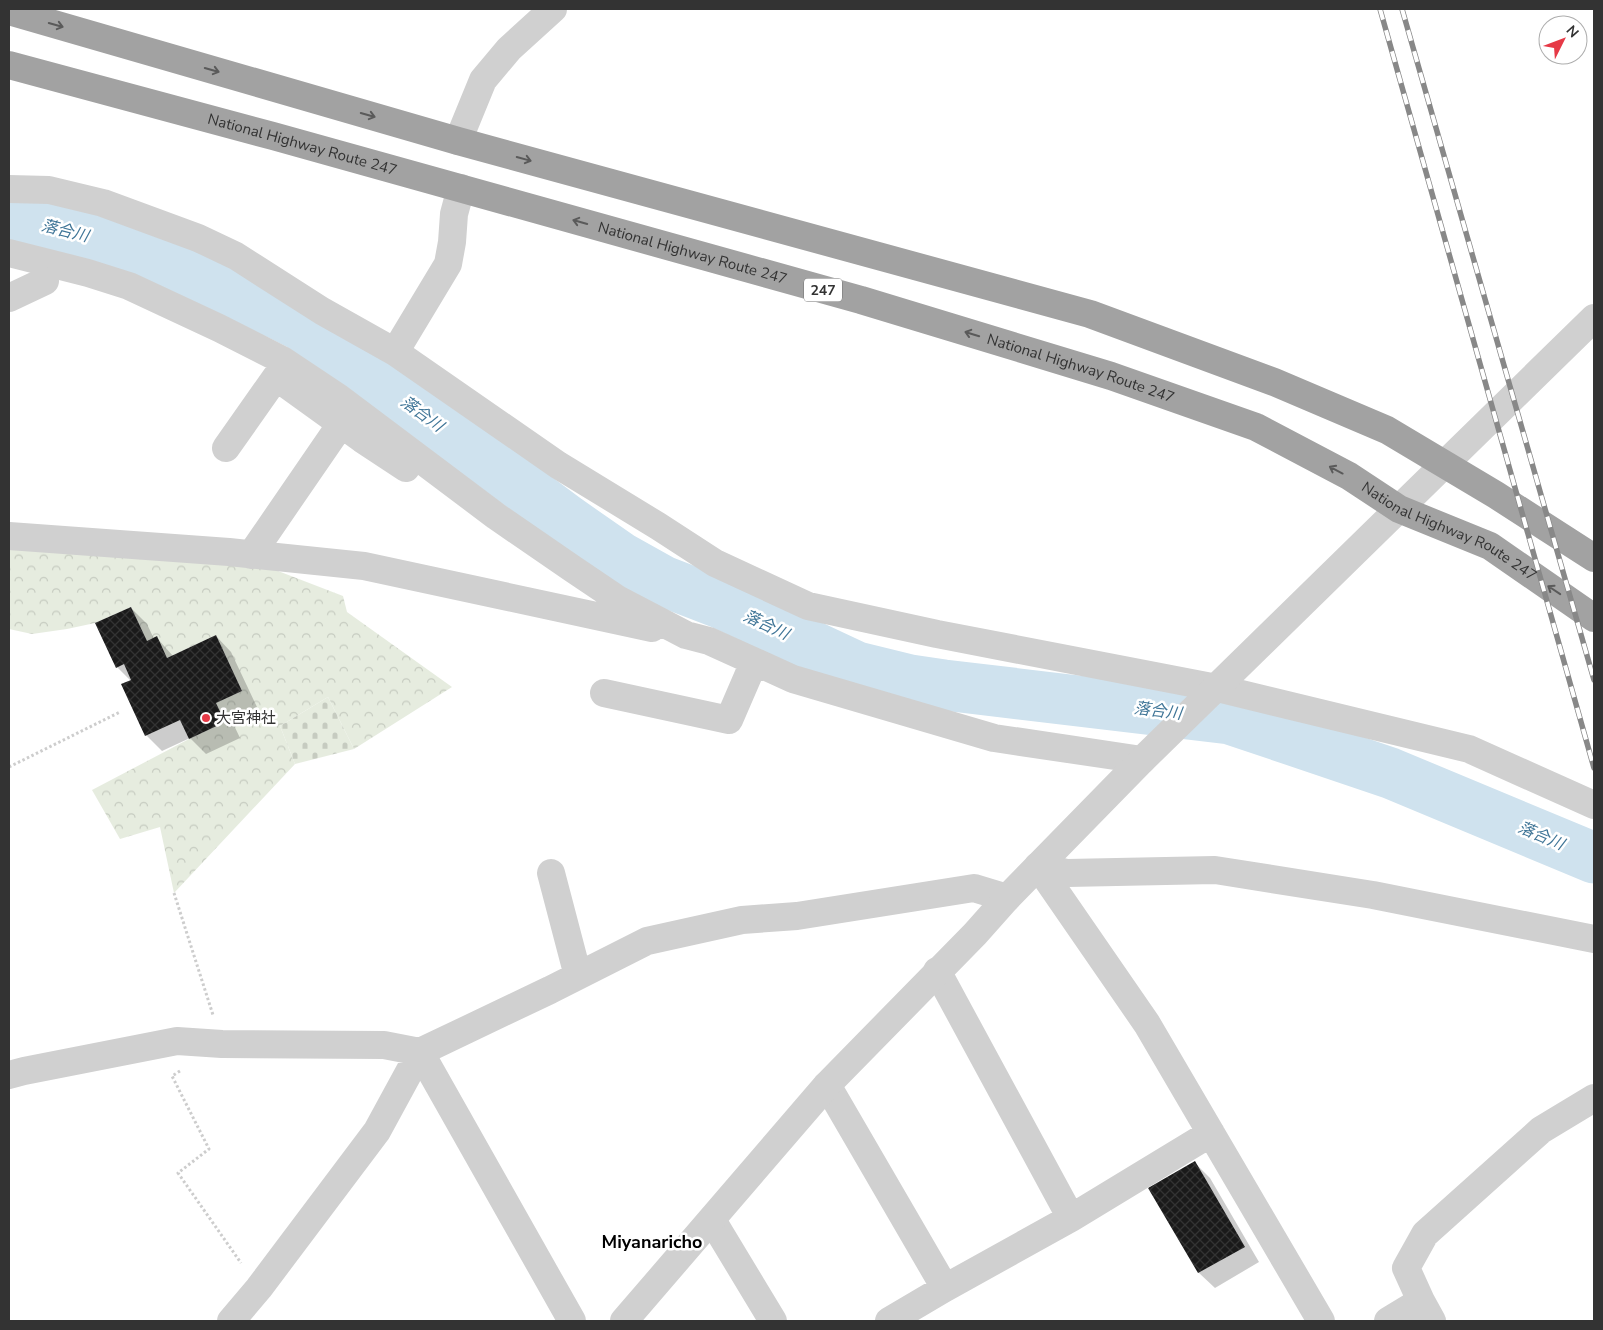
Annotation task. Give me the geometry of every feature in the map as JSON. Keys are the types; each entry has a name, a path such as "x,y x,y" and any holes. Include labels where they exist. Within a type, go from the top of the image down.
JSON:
{"highway":[{"path":"9,11 458,141 1090,314 1283,386 1387,430 1446,464 1594,558"},
{"name":"National Highway Route 247","path":"9,65 274,136 851,298 1111,376 1256,427 1349,476 1400,509 1490,546 1594,618"}],"street":[{"path":"458,141 483,80 509,48 553,9"},
{"path":"395,352 448,264 454,214 461,188"},
{"path":"9,189 48,190 102,203 198,238 236,256 322,311 395,352 558,465 715,563 808,606 1469,749 1594,805"},
{"path":"9,253 88,273 129,286 220,328 282,360 339,398 518,530 619,600 686,635"},
{"path":"9,298 45,281"},
{"path":"624,1321 827,1084 975,934 1007,898 1142,760 1594,318"},
{"path":"226,448 276,377 341,424 493,526 518,530"},
{"path":"251,555 341,424"},
{"path":"9,536 364,566 709,641 793,678 994,738 1142,760"},
{"path":"604,693 729,720 754,662"},
{"path":"1038,866 1067,873 1215,870 1373,895 1594,939"},
{"path":"1038,866 1147,1024 1321,1321"},
{"path":"551,873 578,976"},
{"path":"231,1321 259,1288 377,1131 420,1052 647,941 742,920 797,916 974,888 1007,898"},
{"path":"938,971 1071,1218"},
{"path":"9,1075 176,1041 222,1044 384,1045 420,1052 572,1321"},
{"path":"827,1084 945,1288"},
{"path":"1388,1321 1427,1311 1406,1268 1425,1234 1541,1130 1594,1098"},
{"path":"889,1321 1071,1218 1211,1133"},
{"path":"712,1220 773,1321"}],"path":[{"path":"9,767 120,712"},
{"path":"174,893 222,1044"},
{"path":"176,1041 189,1067 172,1076 209,1149 178,1173 259,1288"}],"green space":[{"path":"9,536 229,552 343,596 347,612 452,687 354,749 328,697 280,726 295,764 174,893 160,827 120,839 92,790 225,722 216,703 242,691 216,635 167,658 157,637 147,641 131,607 95,623 67,629 32,634 9,629"},
{"path":"328,697 354,749 295,764 280,726"}],"building":[{"path":"131,607 147,641 157,636 167,658 216,635 242,691 216,703 225,722 189,739 180,720 145,736 121,684 131,680 124,664 116,668 95,623"},
{"path":"1195,1161 1245,1247 1198,1273 1148,1188"}],"waterway":[{"name":"落合川","path":"9,220 56,227 145,254 300,325 620,557 663,581 720,603 857,667 910,680 944,685 1230,719 1390,773 1594,858"}],"railway":[{"path":"1380,9 1594,768"},
{"path":"1402,9 1594,680"}],"place":[{"name":"大宮神社","path":"206,718"}],"district":[{"name":"Miyanaricho","path":"652,1242"}]}
